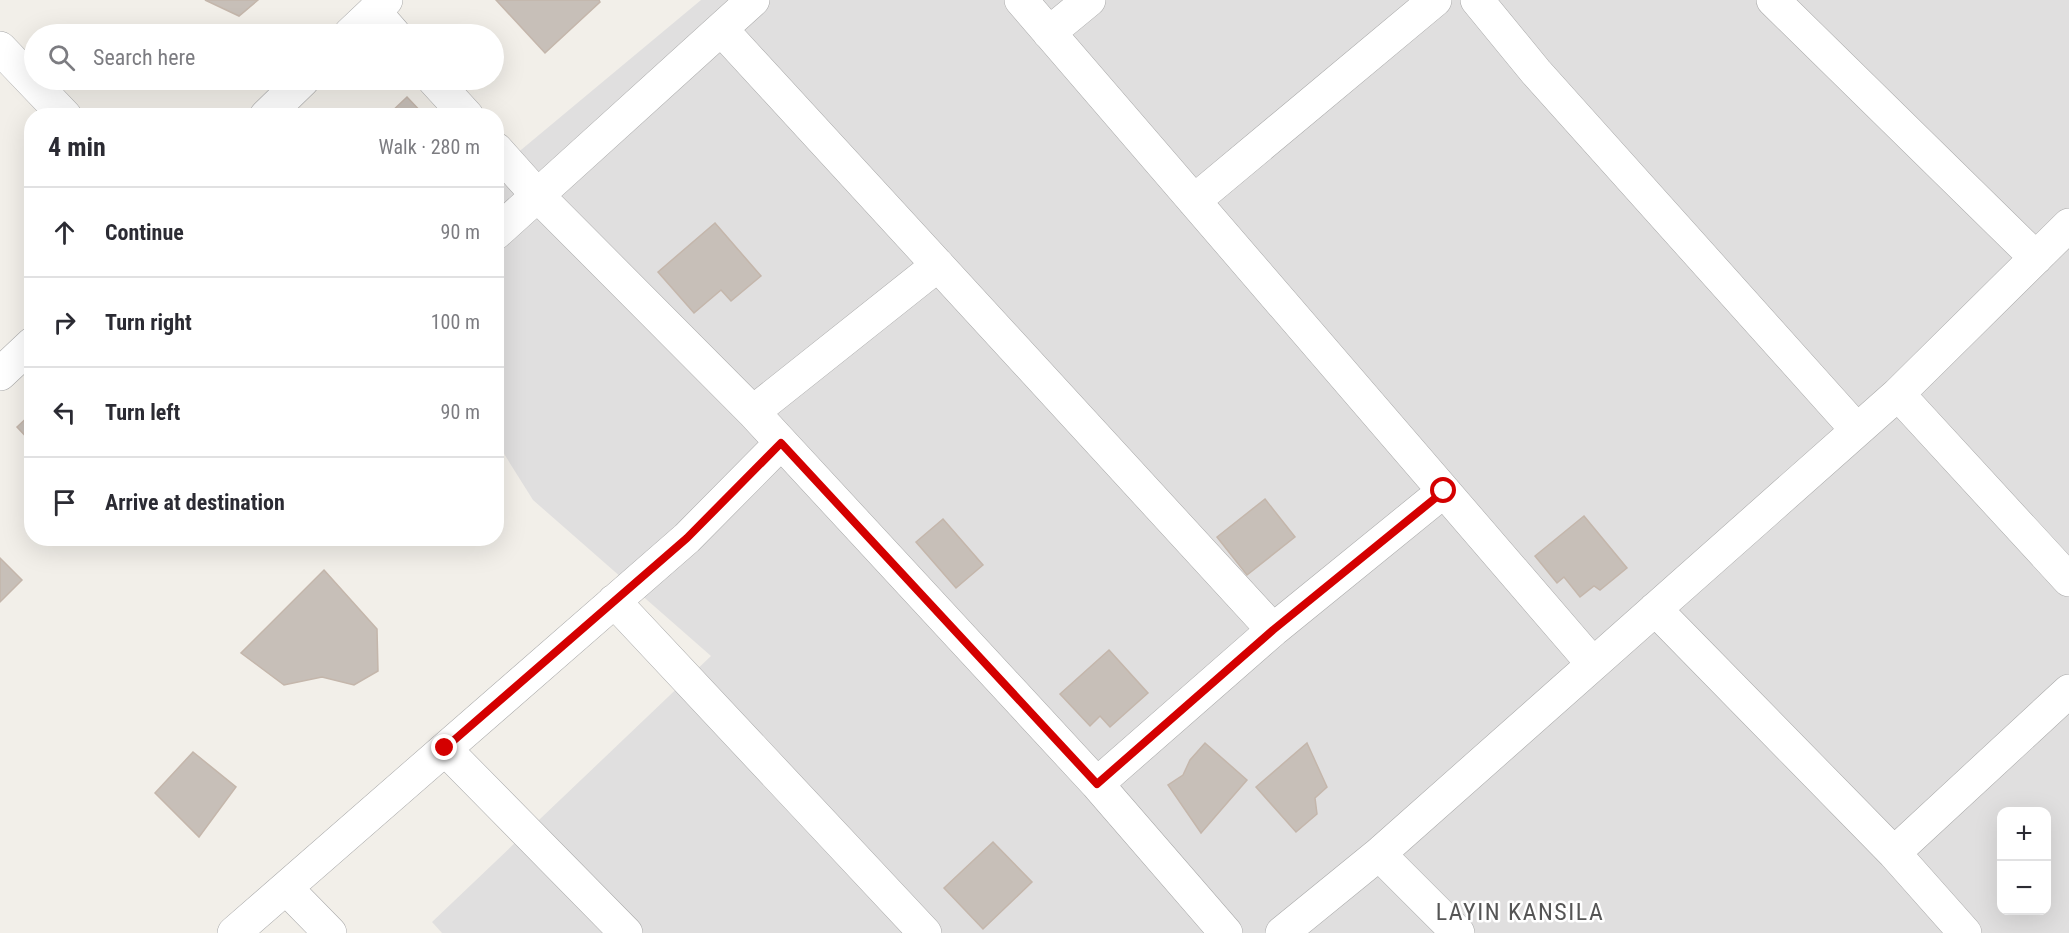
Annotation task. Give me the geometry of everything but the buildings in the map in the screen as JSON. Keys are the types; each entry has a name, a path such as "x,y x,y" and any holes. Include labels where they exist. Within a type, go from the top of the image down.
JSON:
{"street":[{"path":"504,226 753,0"},
{"path":"1021,0 1593,664"},
{"path":"1049,33 1089,0"},
{"path":"1194,201 1435,0"},
{"path":"1477,0 1536,72 1857,430"},
{"path":"1773,0 2036,258"},
{"path":"368,24 385,15"},
{"path":"721,29 1273,630"},
{"path":"0,48 24,73"},
{"path":"40,90 57,108"},
{"path":"274,108 293,90"},
{"path":"444,90 460,108"},
{"path":"504,158 538,196 753,412 1097,784 1226,933"},
{"path":"1282,933 1379,854 1898,394 2069,225"},
{"path":"753,412 938,265"},
{"path":"0,374 24,352"},
{"path":"1898,394 2069,580"},
{"path":"234,933 687,538 781,443"},
{"path":"1097,784 1273,630 1444,491"},
{"path":"614,601 925,933"},
{"path":"1655,609 1894,853 1965,933"},
{"path":"1894,853 2069,691"},
{"path":"445,748 626,933"},
{"path":"1379,854 1458,933"},
{"path":"286,888 330,933"}],"shaded area":[{"path":"701,0 2069,0 2069,933 442,933 432,922 711,656 533,500 504,454 504,164"}],"district":[{"name":"LAYIN KANSILA","path":"1520,912"}],"route":[{"path":"445,748 687,538 781,443 1097,784 1273,630 1444,491"}]}
